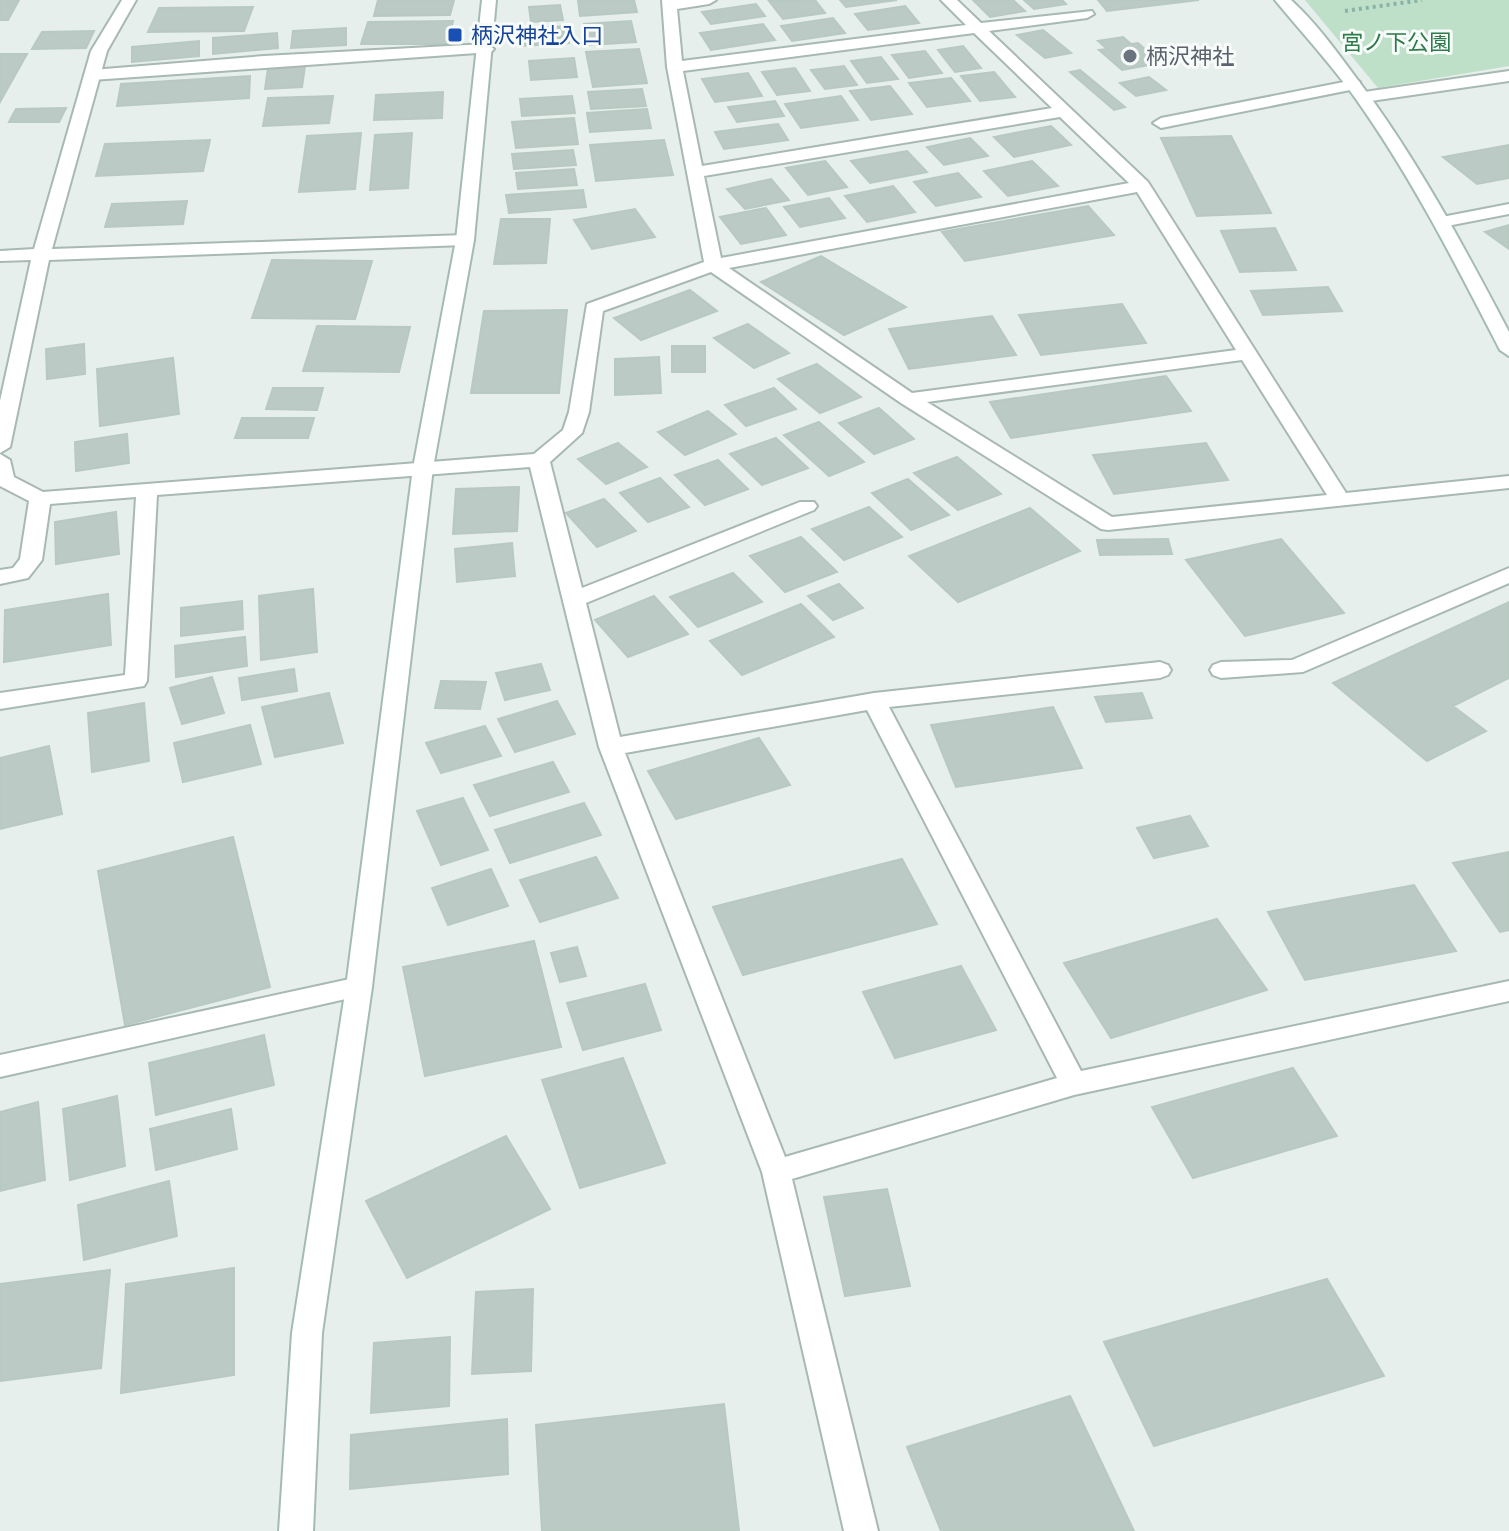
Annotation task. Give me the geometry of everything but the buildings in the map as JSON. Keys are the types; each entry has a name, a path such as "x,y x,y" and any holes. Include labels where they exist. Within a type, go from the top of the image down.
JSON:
{"street":[{"path":"0,447 41,255 92,75 99,51 129,0"},
{"path":"296,1531 307,1333 359,987 423,468 465,240 489,0"},
{"path":"709,0 669,3 675,67 713,265 908,399 1108,524 1509,482"},
{"path":"948,0 1142,186 1341,501"},
{"path":"675,67 1087,14 1074,0"},
{"path":"1282,0 1301,17 1359,91 1442,222 1509,350"},
{"path":"92,75 264,61 486,49"},
{"path":"1161,123 1359,91 1509,76"},
{"path":"697,172 1066,111"},
{"path":"0,460 5,480 40,498 539,460 572,433 579,412 594,308 713,265 1142,186"},
{"path":"1442,222 1509,209"},
{"path":"0,256 465,240"},
{"path":"908,399 1246,354"},
{"path":"539,460 611,747 776,1172 861,1531"},
{"path":"0,701 136,681 147,491"},
{"path":"0,577 20,573 31,560 40,498"},
{"path":"573,600 807,506"},
{"path":"1221,670 1295,667 1509,575"},
{"path":"611,747 874,701 1160,670"},
{"path":"874,701 1074,1084"},
{"path":"0,1066 359,987"},
{"path":"776,1172 1074,1084 1509,991"}],"path":[{"path":"1301,17 1422,0"}],"green space":[{"name":"宮ノ下公園","path":"1305,0 1509,0 1509,66 1378,88"}],"place":[{"name":"柄沢神社入口","path":"455,35"},
{"name":"柄沢神社","path":"1130,56"}]}
